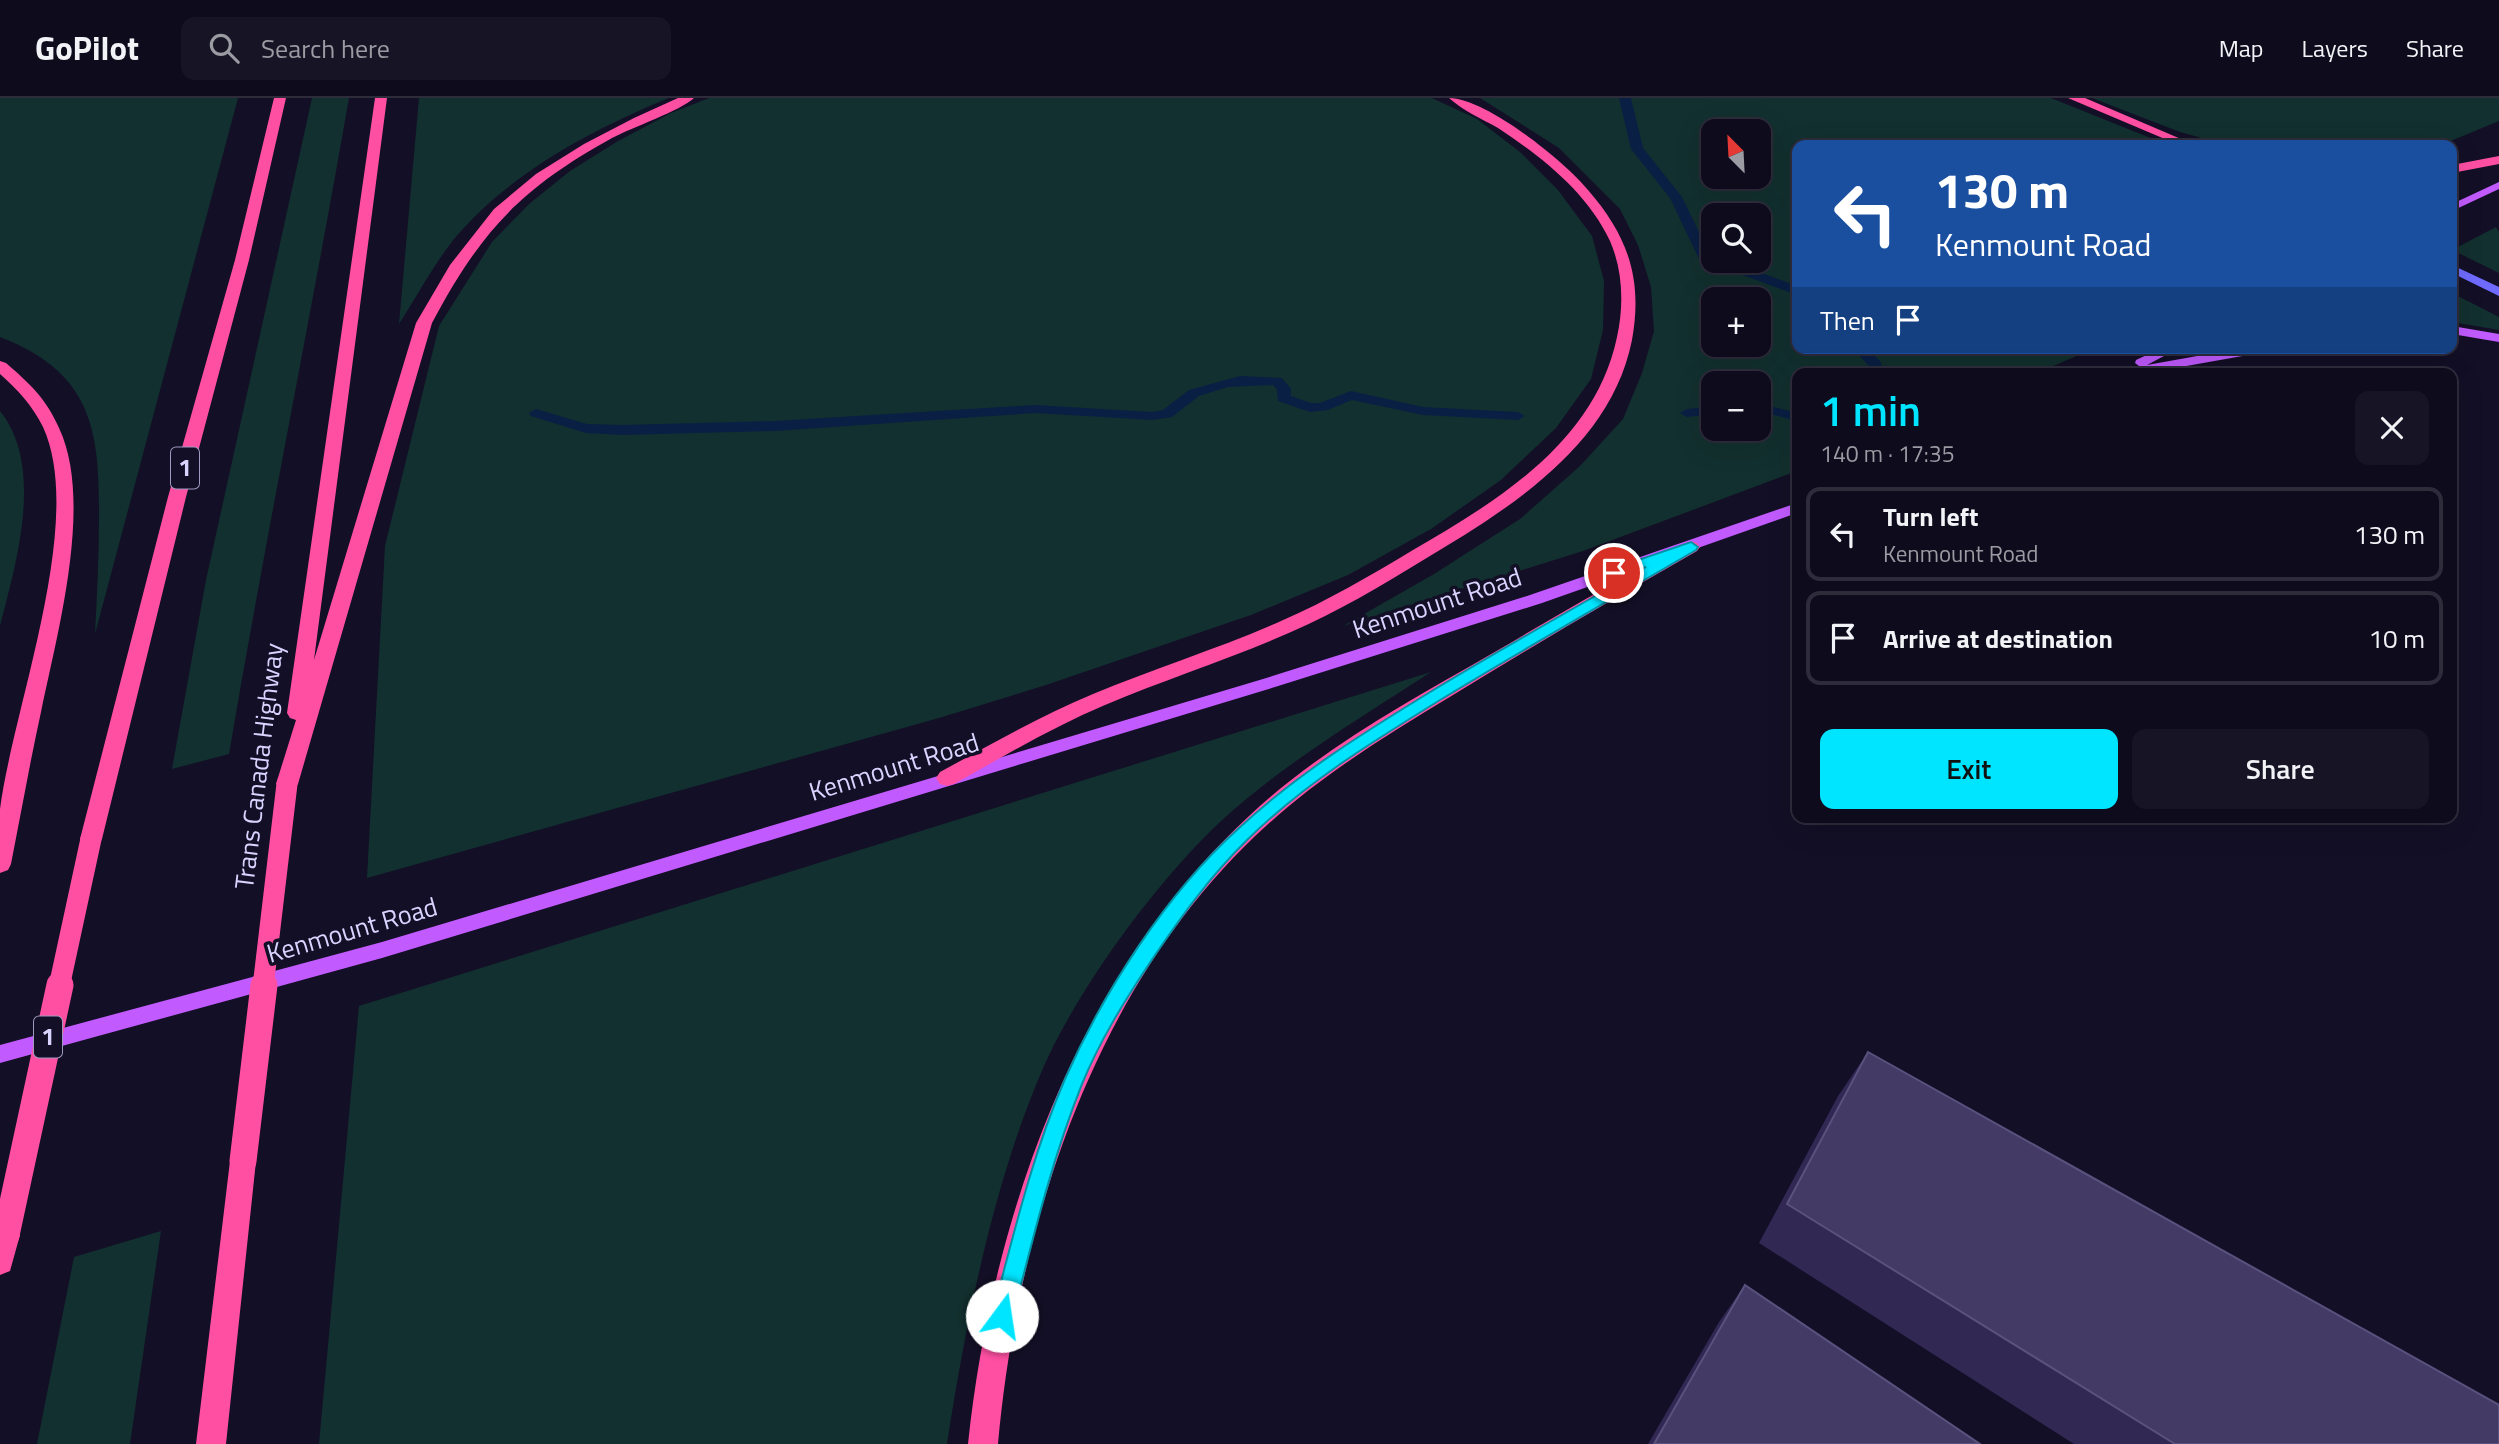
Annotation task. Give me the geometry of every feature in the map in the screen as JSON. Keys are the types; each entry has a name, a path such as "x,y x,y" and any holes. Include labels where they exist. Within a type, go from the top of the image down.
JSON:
{"highway":[{"name":"1","path":"3,1248 91,838 177,497 242,260 280,98"},
{"name":"Trans Canada Highway","path":"211,1444 287,784 381,98"},
{"path":"287,784 424,323 445,283 470,246 499,212 535,182 629,125 688,98"},
{"path":"947,778 1075,710 1269,634 1354,594 1502,505 1555,460 1592,418 1613,380 1626,345 1630,300 1614,235 1596,204 1565,172 1531,144 1455,98"},
{"path":"2074,98 2177,140"},
{"path":"2167,136 2183,140"},
{"path":"2457,168 2499,160"},
{"path":"0,366 24,383 50,422 60,456 64,512 58,576 0,863"},
{"path":"983,1444 1002,1316 1036,1188 1073,1083 1097,1033 1141,960 1182,901 1241,835 1343,752 1480,668 1691,547"}],"main road":[{"path":"2457,206 2499,185"},
{"path":"2457,271 2499,292"},
{"path":"2457,331 2499,338"},
{"path":"2132,368 2161,354"},
{"path":"2151,368 2231,354"},
{"name":"Kenmount Road","path":"0,1054 382,950 1413,638 1691,547 1792,510"}],"green space":[{"path":"0,98 238,98 95,634 99,485 92,431 84,407 72,386 54,368 30,351 0,337"},
{"path":"312,98 349,98 229,754 172,769 206,580"},
{"path":"419,98 669,98 582,139 501,193 455,238 399,324"},
{"path":"709,98 1432,98 1477,119 1520,152 1558,190 1592,236 1604,281 1603,330 1591,379 1556,428 1501,480 1431,529 1348,575 1251,615 1046,685 939,718 367,878 385,546 439,326 492,242 529,204 570,171 618,141 671,113"},
{"path":"1480,98 2051,98 2156,140 1792,140 1792,354 2081,354 2049,368 1792,368 1792,473 1583,551 1343,626 1434,574 1520,519 1580,466 1623,419 1642,373 1654,331 1651,287 1638,245 1620,209 1559,148"},
{"path":"2092,98 2499,98 2499,121 2453,140 2209,140 2180,132"},
{"path":"2496,227 2499,232 2499,273 2457,252 2457,247"},
{"path":"2457,296 2499,317 2499,330 2457,323"},
{"path":"0,411 14,434 21,459 24,487 19,545 0,626"},
{"path":"1431,672 1295,761 1220,822 1146,904 1121,936 1077,1003 1044,1066 1026,1110 996,1203 963,1349 947,1444 319,1444 359,1006"},
{"path":"161,1231 130,1444 37,1444 74,1257"}],"building":[{"path":"1868,1052 2499,1405 2499,1444 2175,1444 1787,1204"},
{"path":"1745,1285 1980,1444 1654,1444"}],"waterway":[{"path":"1625,98 1637,149 1676,197 1701,250"},
{"path":"1749,273 1792,289"},
{"path":"1865,354 1876,368"},
{"path":"536,413 586,428 622,430 775,426 1035,409 1152,416 1167,414 1194,393 1240,380 1277,381 1284,389 1283,398 1310,408 1323,407 1351,395 1423,411 1518,416"},
{"path":"1771,410 1792,416"},
{"path":"1687,413 1701,411"}],"route":[{"path":"1002,1316 1036,1188 1073,1083 1097,1033 1128,980 1182,901 1241,835 1310,776 1343,752 1480,668 1691,547 1614,573"}]}
